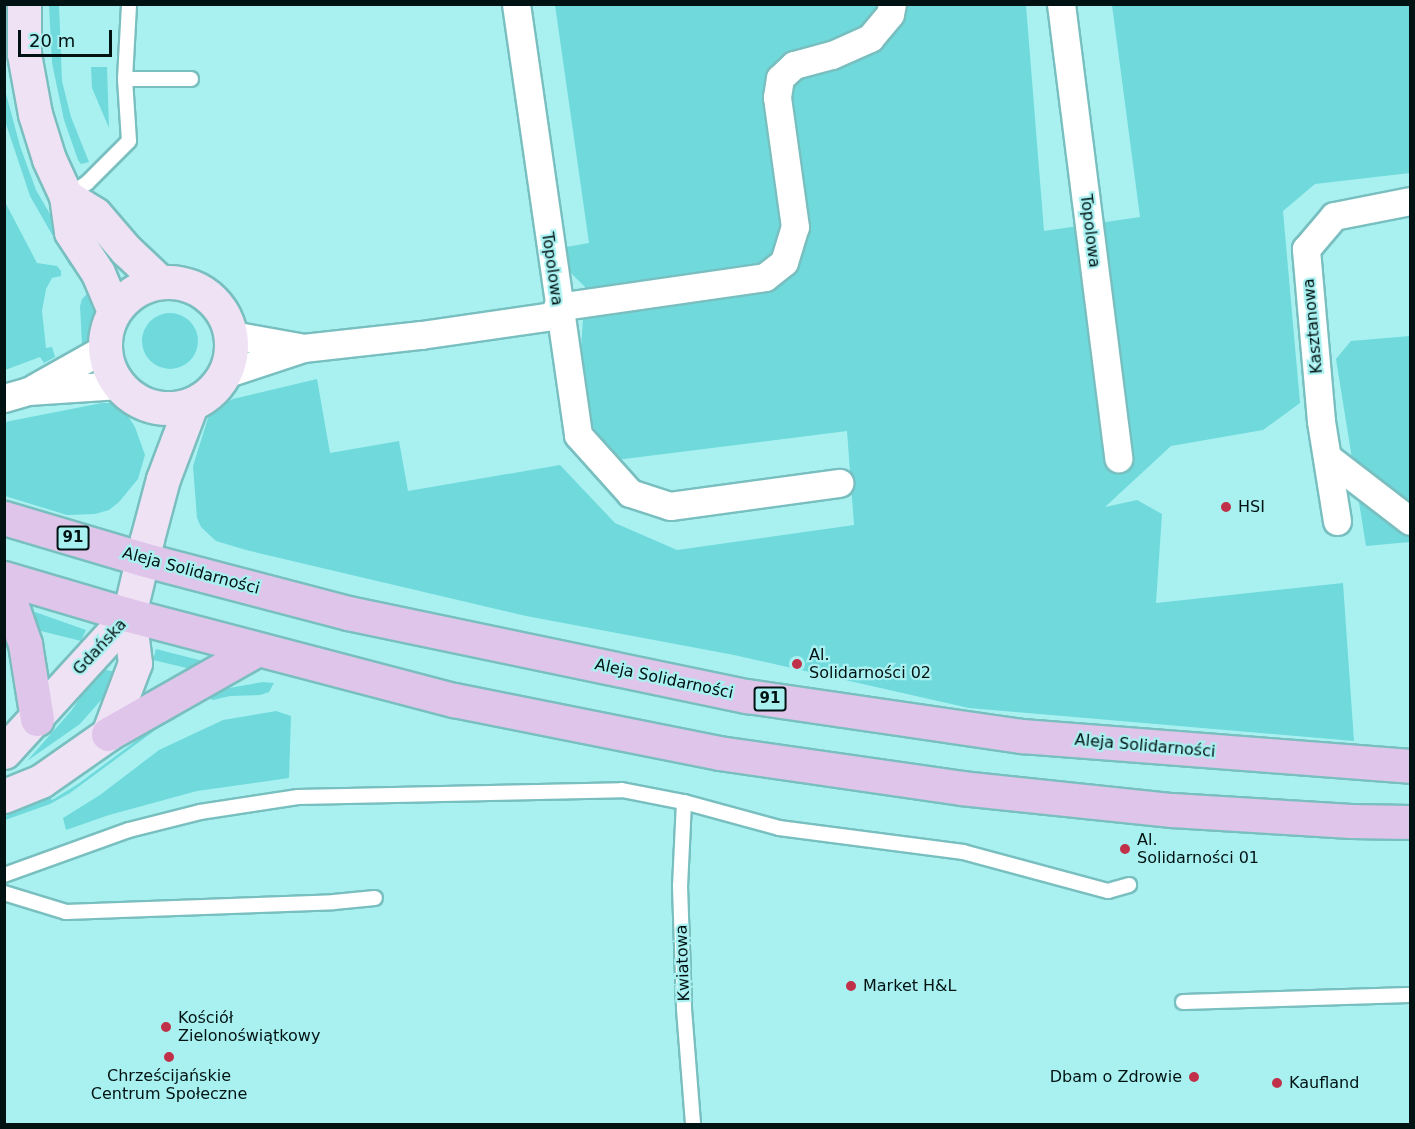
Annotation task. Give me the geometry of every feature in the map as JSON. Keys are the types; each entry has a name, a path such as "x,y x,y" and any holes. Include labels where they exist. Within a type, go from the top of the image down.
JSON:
{"main road":[{"name":"Aleja Solidarności","path":"4,518 142,559 348,613 747,696 1022,736 1410,766"},
{"path":"4,578 256,650 454,700 719,753 961,788 1172,810 1351,821 1410,822"},
{"path":"4,583 25,644 37,719"},
{"path":"108,734 256,650"}],"street":[{"path":"24,4 24,54 35,114 49,159 66,196 71,232 98,273 114,311"},
{"name":"Topolowa","path":"225,374 303,348 421,335 558,311 516,4"},
{"path":"839,483 670,506 630,493 578,435 558,311 765,277 784,262 795,227 777,97 780,78 794,64 832,55 870,38 890,14 892,4"},
{"name":"Topolowa","path":"1061,4 1118,458"},
{"path":"66,196 95,214 126,250 160,282"},
{"name":"Kasztanowa","path":"1337,521 1321,421 1306,249 1334,216 1410,201"},
{"path":"160,282 189,285 214,300 226,316 232,335 231,355 225,374 211,393 191,405 169,408 148,405 132,397 119,385 112,374 105,348 107,328 114,311 127,297 142,287 160,282"},
{"name":"Topolowa","path":"232,335 303,348"},
{"path":"16,395 105,348"},
{"path":"16,395 119,385"},
{"path":"148,405 164,474"},
{"path":"129,615 164,474 191,405"},
{"path":"1327,457 1410,521"},
{"name":"Gdańska","path":"4,752 37,719 93,652 129,615"},
{"name":"Gdańska","path":"108,734 135,663 129,615"},
{"path":"4,796 41,782 108,734"}],"lane":[{"path":"66,196 87,183 129,141 125,79 129,4"},
{"path":"125,79 192,79"},
{"path":"4,875 139,828 200,812 298,797 622,790 684,802 778,828 963,852 1108,891 1129,885"},
{"name":"Kwiatowa","path":"684,802 680,862 682,942 684,1009 693,1125"},
{"path":"4,893 66,912 334,902 375,898"},
{"path":"1183,1002 1410,995"}],"shaded area":[{"path":"49,5 59,5 62,81 71,117 89,162 81,164 64,120 52,63"},
{"path":"555,5 1026,5 1044,231 1140,217 1112,5 1410,5 1410,173 1315,184 1283,211 1300,403 1263,430 1171,446 1105,507 1137,500 1162,514 1156,603 1343,583 1354,741 969,708 734,655 526,616 216,541 201,527 197,518 193,466 208,418 216,408 233,399 317,379 330,453 399,441 408,491 560,465 615,523 677,550 854,525 847,431 616,460 590,422 582,394 580,364 585,287 570,272 566,247 589,243"},
{"path":"91,67 107,67 109,128 92,88"},
{"path":"4,86 20,146 36,190 79,264 70,266 30,196 5,121"},
{"path":"5,202 37,263 57,266 61,271 61,276 52,278 46,289 42,311 46,348 52,347 55,357 44,363 40,357 5,370"},
{"path":"94,287 99,321 86,343 82,344 80,306 82,299"},
{"path":"170,313 181,315 190,321 196,330 198,341 196,352 190,361 181,367 170,369 159,367 150,361 144,352 142,341 144,330 150,321 159,315"},
{"path":"1410,336 1410,542 1366,546 1336,359 1351,341"},
{"path":"102,403 113,403 124,410 135,427 145,455 138,479 119,502 109,510 95,514 67,515 5,496 5,422"},
{"path":"35,612 86,630 81,641 41,631 33,615"},
{"path":"156,649 203,661 187,668 153,660"},
{"path":"100,669 117,672 102,699 80,724 27,761 71,711"},
{"path":"263,682 274,683 269,692 260,695 230,696 213,700 204,696 229,688"},
{"path":"179,709 175,719 158,728 70,793 50,804 5,820 5,816 50,797 52,800 78,784"},
{"path":"276,711 291,716 289,778 197,791 109,815 66,830 63,818 100,795 159,750 223,720"}],"place":[{"name":"HSI","path":"1226,507"},
{"name":"Al. Solidarności 02","path":"797,664"},
{"name":"Al. Solidarności 01","path":"1125,849"},
{"name":"Market H&L","path":"851,986"},
{"name":"Kościół Zielonoświątkowy","path":"166,1027"},
{"name":"Chrześcijańskie Centrum Społeczne","path":"169,1057"},
{"name":"Dbam o Zdrowie","path":"1194,1077"},
{"name":"Kaufland","path":"1277,1083"}]}
